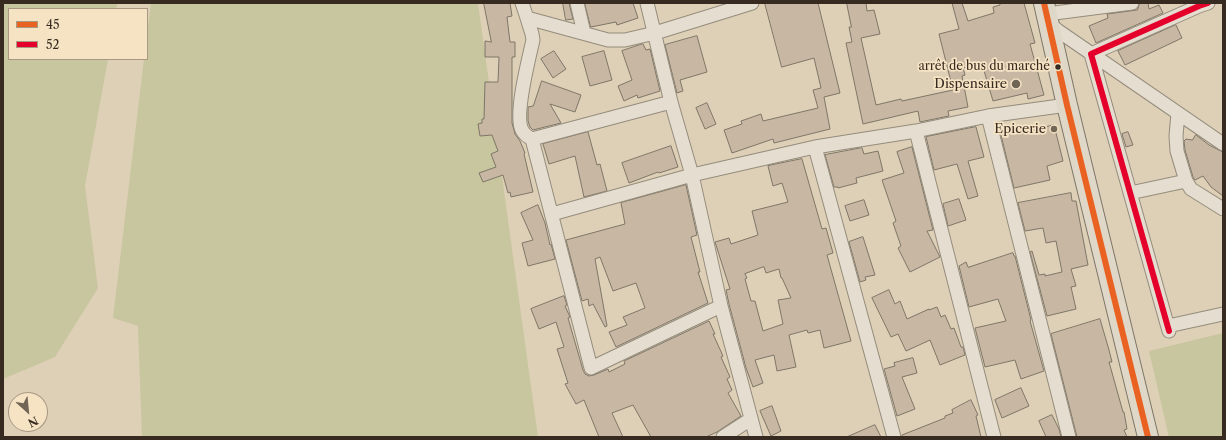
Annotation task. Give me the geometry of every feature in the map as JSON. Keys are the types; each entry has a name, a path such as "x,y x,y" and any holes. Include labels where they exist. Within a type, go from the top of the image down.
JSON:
{"main road":[{"path":"1047,14 1067,105 1148,437"}],"street":[{"path":"522,3 533,40 521,95 522,130 532,139 591,368 721,306"},
{"path":"578,3 584,33"},
{"path":"647,3 656,33 671,102 692,175 721,306 756,437"},
{"path":"527,18 608,40 625,40 656,33 752,3"},
{"path":"1047,14 1132,3"},
{"path":"1091,54 1198,6 1208,3"},
{"path":"1047,14 1091,54 1223,144"},
{"path":"1091,54 1168,328 1223,314"},
{"path":"532,139 671,102"},
{"path":"552,214 692,175 815,147 916,131 988,116 1067,105"},
{"path":"1178,113 1176,136 1177,151 1186,181 1191,189 1223,209"},
{"path":"988,116 1069,437"},
{"path":"916,131 994,437"},
{"path":"815,147 894,437"},
{"path":"1130,193 1186,181"},
{"path":"723,437 751,419"}],"green space":[{"path":"12,3 118,3 116,8 8,8 8,60 108,60 85,186 98,288 55,357 3,379 3,5"},
{"path":"151,3 478,3 538,437 142,437 138,326 113,318 144,60 148,60 148,27"},
{"path":"1223,333 1223,437 1169,437 1149,351"}],"building":[{"path":"484,3 510,3 512,16 507,17 510,42 515,42 515,57 512,57 512,123 515,134 525,153 533,192 511,197 510,192 508,193 503,175 483,182 479,173 496,167 491,154 498,151 492,135 480,136 478,124 482,123 482,119 484,119 485,82 498,82 499,57 485,57 485,41 491,42"},
{"path":"563,3 569,3 573,19 566,20"},
{"path":"585,3 633,3 638,18 617,25 616,22 591,27"},
{"path":"765,3 818,3 840,93 824,97 830,129 774,143 773,139 732,153 724,130 742,124 741,121 761,114 763,121 818,108 813,90 821,88 814,58 782,67"},
{"path":"847,3 866,3 867,11 874,10 880,34 861,38 876,105 953,90 939,34 959,29 952,3 962,3 968,21 994,13 993,7 1000,5 1000,3 1024,3 1035,43 1030,44 1044,95 1028,99 1027,93 993,101 982,64 963,68 965,75 962,76 968,107 948,111 949,116 920,122 918,111 863,124 846,43 852,42"},
{"path":"1140,3 1148,3 1149,9 1159,5 1163,13 1096,43 1089,26 1108,18 1107,14 1137,10"},
{"path":"1176,25 1182,38 1125,65 1118,51"},
{"path":"697,36 707,72 680,80 683,91 677,93 665,45"},
{"path":"643,44 646,50 650,49 660,91 638,98 637,95 624,101 618,86 632,80 622,51"},
{"path":"554,51 566,69 553,78 541,59"},
{"path":"604,51 612,80 590,86 582,57"},
{"path":"542,81 581,95 575,112 550,104 561,123 533,130 528,121 528,107 533,106"},
{"path":"707,103 716,124 705,129 696,108"},
{"path":"1054,125 1063,161 1047,166 1050,180 1014,188 1000,131 1016,127 1018,134"},
{"path":"976,127 984,157 968,161 978,196 968,199 957,164 934,170 926,137"},
{"path":"588,132 597,165 600,164 607,191 584,197 575,156 549,164 543,144"},
{"path":"1128,132 1133,145 1126,147 1122,134"},
{"path":"1196,135 1209,145 1223,152 1223,196 1211,187 1203,176 1195,180 1193,177 1185,150 1184,141 1186,139 1192,140"},
{"path":"671,146 678,167 659,173 658,172 629,183 622,163"},
{"path":"912,147 933,230 927,231 940,257 910,272 898,248 901,246 893,223 896,221 882,180 904,173 897,152"},
{"path":"862,148 864,154 878,151 883,171 856,178 857,183 838,188 834,187 825,155"},
{"path":"802,159 822,229 826,228 833,253 827,255 851,341 824,348 820,330 808,333 807,330 789,335 796,367 777,371 774,355 755,360 763,383 753,387 746,368 729,304 726,290 730,289 715,242 729,238 731,244 758,235 752,211 788,202 782,183 773,186 768,166","holes":["764,267 766,273 779,269 781,278 791,298 778,300 783,324 763,331 755,301 751,301 745,274"]},
{"path":"686,185 697,235 691,237 700,272 698,272 708,303 616,347 609,332 627,325 623,317 645,308 636,283 613,291 600,257 595,259 607,326 605,327 593,304 589,306 588,299 582,301 566,240 625,224 621,203"},
{"path":"1071,193 1072,201 1076,201 1088,265 1071,269 1076,286 1071,287 1076,309 1047,316 1030,252 1032,251 1039,275 1045,274 1045,276 1062,272 1056,241 1046,243 1043,228 1025,231 1018,203"},
{"path":"959,199 966,220 948,226 943,204"},
{"path":"864,200 869,215 850,221 845,206"},
{"path":"538,205 545,223 555,259 528,266 522,243 533,240 521,213"},
{"path":"863,237 875,275 865,277 866,280 860,282 849,242"},
{"path":"1013,253 1044,371 1021,379 1015,360 985,367 975,328 1006,321 998,299 969,307 959,266 966,262 968,267"},
{"path":"889,290 895,304 900,301 907,319 937,307 941,317 945,315 951,329 954,328 965,355 940,365 930,340 906,351 898,334 891,337 872,298"},
{"path":"564,296 567,305 565,306 570,317 568,318 583,370 585,374 589,376 608,369 609,372 625,364 624,361 709,321 723,356 721,357 730,377 727,379 732,390 728,393 741,416 717,432 706,437 651,437 633,405 612,413 623,437 599,437 584,400 576,404 565,384 568,383 557,349 564,347 556,322 539,329 531,309"},
{"path":"1100,319 1112,362 1109,362 1124,412 1127,429 1124,430 1127,437 1077,437 1051,334"},
{"path":"913,358 917,373 902,377 915,409 897,416 884,369 895,366 894,363"},
{"path":"1021,388 1029,406 1002,418 995,400"},
{"path":"971,400 978,415 976,416 981,437 902,437 902,435 945,418 945,416 953,413 952,410"},
{"path":"772,406 781,431 771,436 760,411"},
{"path":"1052,415 1061,437 1046,437 1039,421"},
{"path":"875,425 881,437 847,437"}],"transit line":[{"name":"45","path":"1044,3 1067,105 1148,437"},
{"name":"52","path":"1169,331 1091,54 1208,3"}],"place":[{"name":"arrêt de bus du marché","path":"1058,67"},
{"name":"Dispensaire","path":"1016,84"},
{"name":"Epicerie","path":"1054,129"}]}
